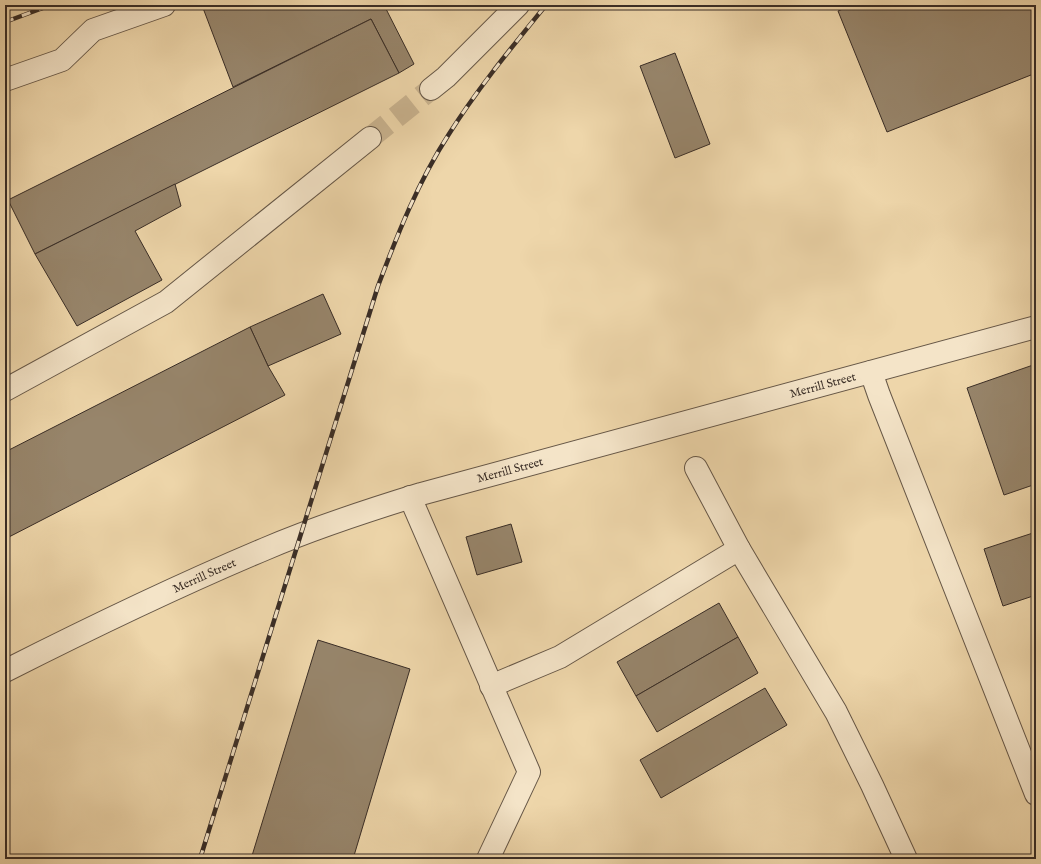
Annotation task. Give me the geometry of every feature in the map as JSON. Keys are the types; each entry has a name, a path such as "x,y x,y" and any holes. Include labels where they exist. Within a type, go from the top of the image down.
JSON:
{"street":[{"path":"5,80 62,60 93,30 164,5"},
{"path":"431,89 446,78 518,5"},
{"path":"5,390 166,302 370,138"},
{"name":"Merrill Street","path":"5,672 78,634 265,549 336,522 410,497 1036,327"},
{"path":"871,372 1036,794"},
{"path":"696,468 739,549 836,712 906,859"},
{"path":"410,497 529,772 488,859"},
{"path":"491,686 560,657 739,549"}],"building":[{"path":"210,5 384,5 414,64 399,73 371,19 233,87 203,8"},
{"path":"853,5 1036,5 1036,73 887,132 838,11"},
{"path":"371,19 399,73 35,254 8,200"},
{"path":"675,53 710,144 675,158 640,66"},
{"path":"175,184 181,206 135,231 162,280 77,326 35,254"},
{"path":"323,294 341,334 268,366 250,327"},
{"path":"250,327 268,366 285,395 5,539 5,452"},
{"path":"1036,364 1036,484 1004,495 967,388"},
{"path":"511,524 522,562 477,575 466,537"},
{"path":"1036,532 1036,595 1003,606 984,549"},
{"path":"719,603 738,637 636,696 617,662"},
{"path":"738,637 758,673 657,732 636,696"},
{"path":"318,640 410,669 353,859 251,859"},
{"path":"765,688 787,725 661,798 640,760"}],"tunnel":[{"path":"370,138 431,89"}],"railway":[{"path":"5,22 51,5"},
{"path":"200,859 378,286 393,247 418,189 449,134 483,84 546,5"}]}
